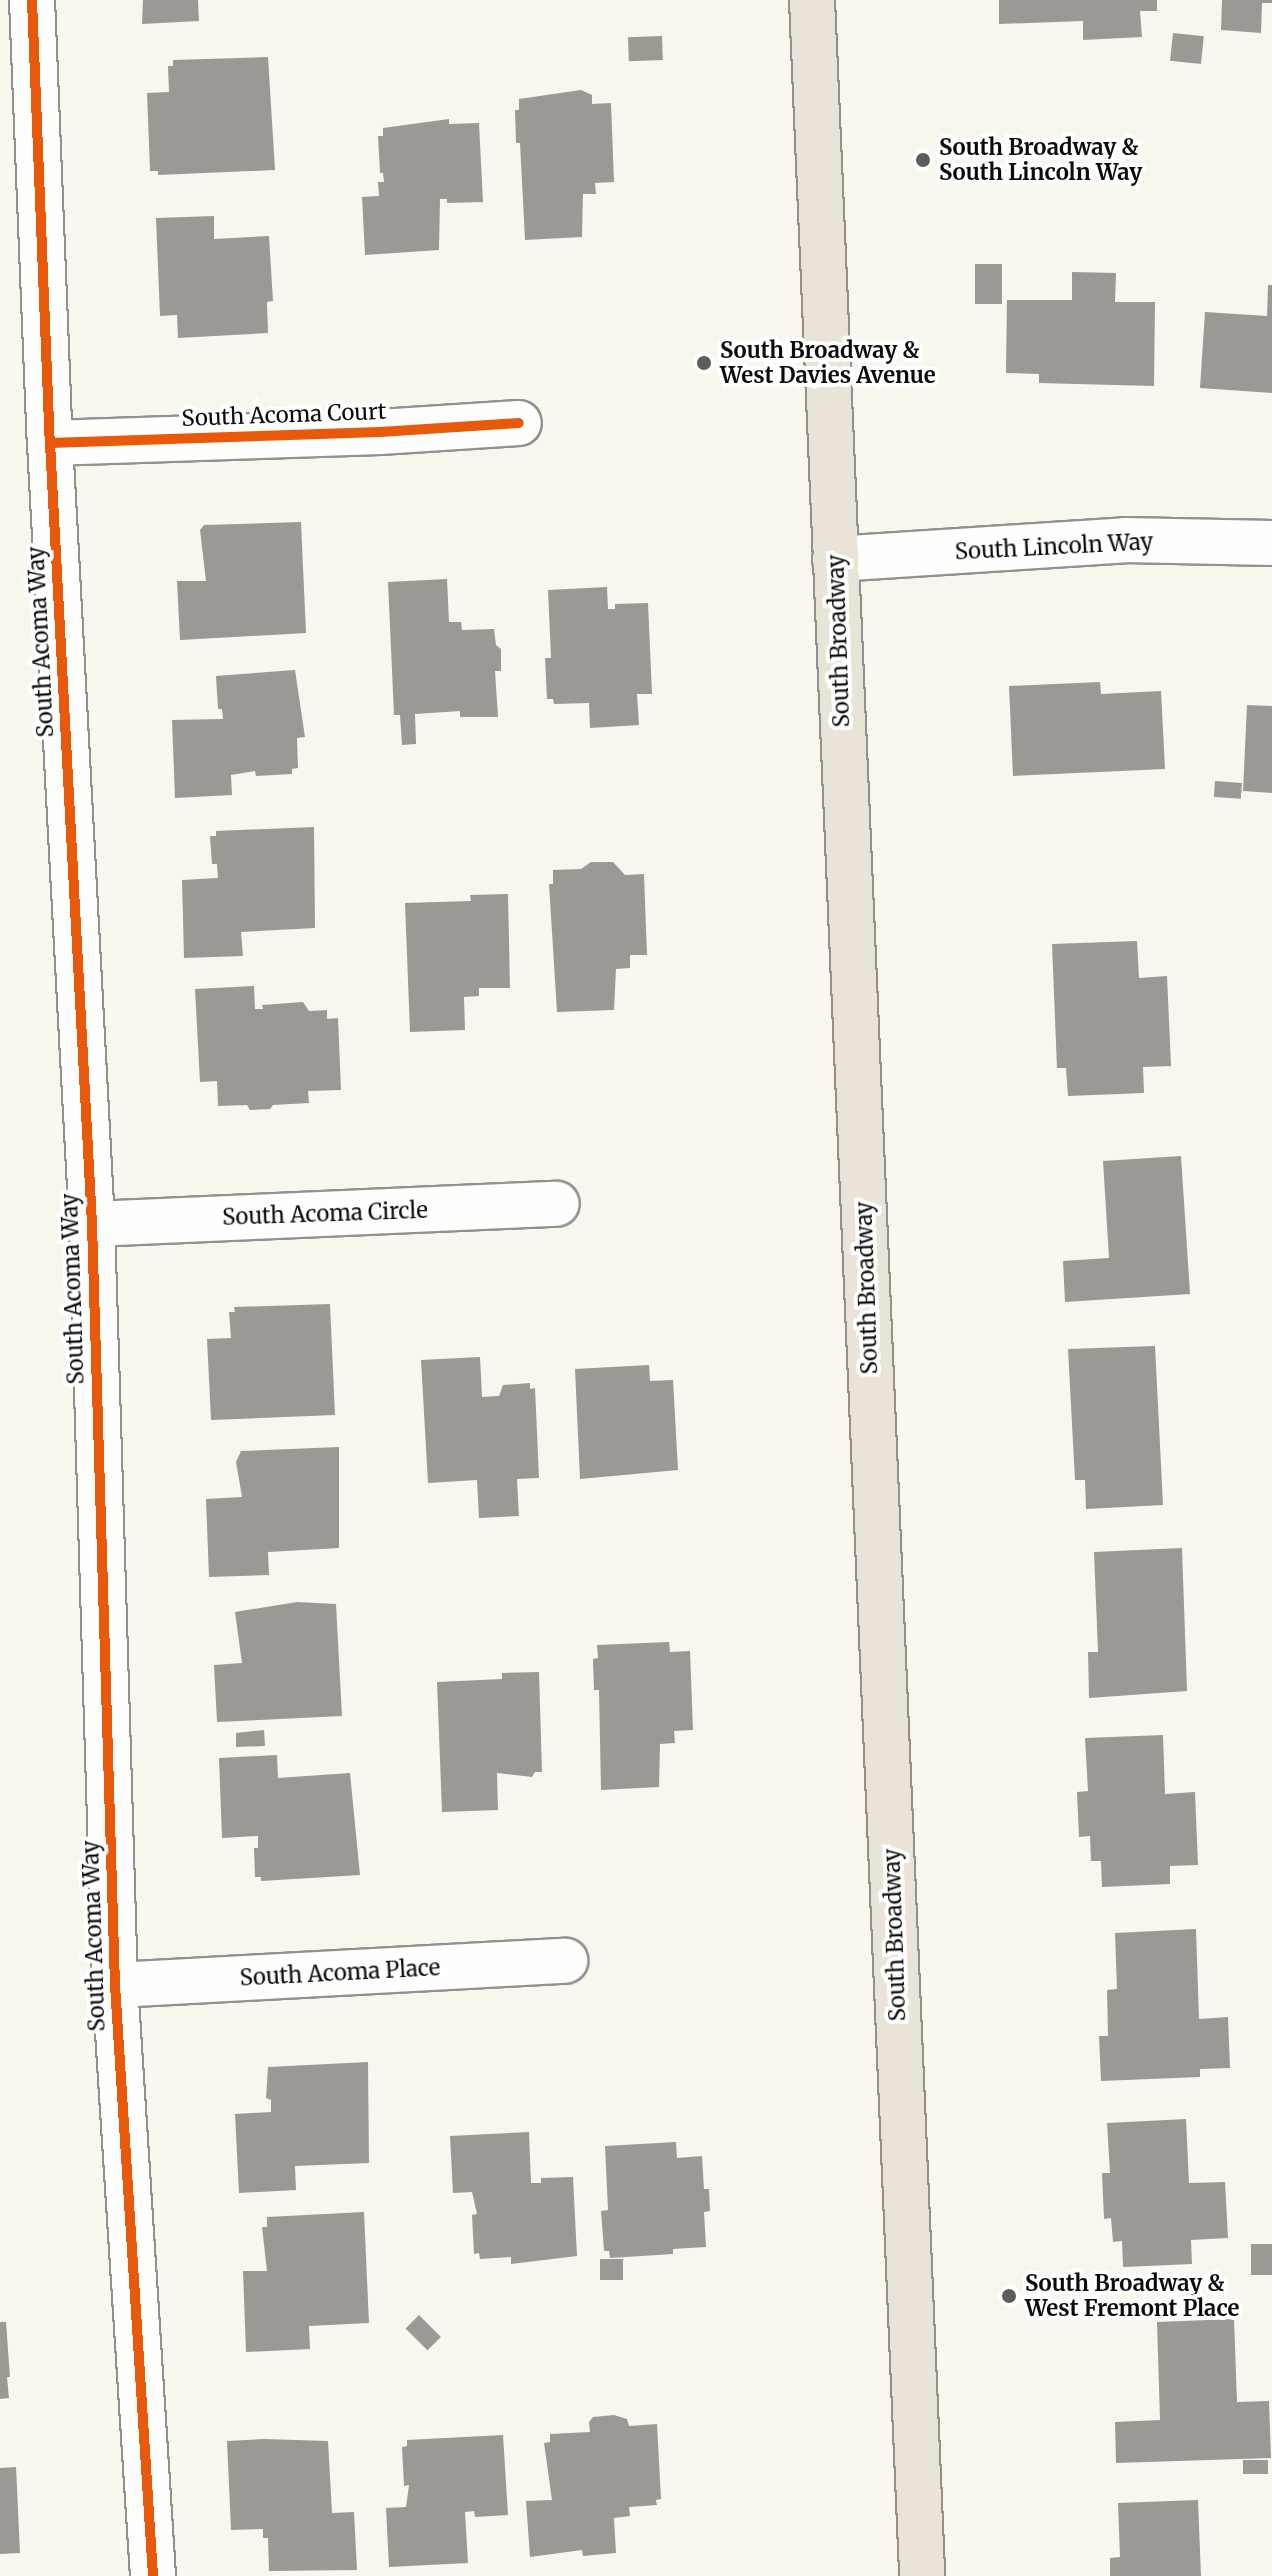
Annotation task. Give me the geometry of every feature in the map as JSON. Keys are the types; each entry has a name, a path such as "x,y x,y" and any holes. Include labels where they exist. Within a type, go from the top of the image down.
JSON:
{"main road":[{"name":"South Broadway","path":"812,0 922,2576"}],"street":[{"name":"South Acoma Way","path":"32,0 50,443 92,1224 115,1985 153,2576"},
{"name":"South Acoma Court","path":"50,443 380,432 519,423"},
{"name":"South Lincoln Way","path":"835,559 1125,540 1272,543"},
{"name":"South Acoma Circle","path":"92,1224 557,1204"},
{"name":"South Acoma Place","path":"115,1985 565,1961"}],"building":[{"path":"143,0 198,0 199,21 142,24"},
{"path":"999,0 1157,0 1157,11 1140,11 1142,37 1083,40 1083,21 999,24"},
{"path":"1222,0 1272,0 1272,3 1262,3 1261,33 1221,30"},
{"path":"1173,33 1204,36 1201,64 1170,61"},
{"path":"662,36 663,60 629,61 628,37"},
{"path":"268,57 275,170 158,175 158,171 150,171 147,93 169,92 168,66 173,66 173,60"},
{"path":"581,90 592,95 592,104 611,103 614,182 595,183 596,194 583,194 582,237 525,240 520,143 516,143 515,110 519,110 519,99"},
{"path":"449,119 449,124 479,123 483,202 447,203 447,199 440,199 439,250 365,255 362,197 379,196 378,182 384,182 383,173 380,173 378,136 383,136 383,128"},
{"path":"214,216 214,239 269,236 273,301 267,302 268,333 178,338 177,315 160,316 156,218"},
{"path":"975,264 1002,264 1002,304 975,304"},
{"path":"1072,272 1116,273 1115,302 1155,302 1154,386 1039,383 1039,374 1006,373 1007,300 1072,300"},
{"path":"1268,285 1272,285 1272,393 1200,388 1205,312 1267,316"},
{"path":"301,522 306,633 180,640 177,581 206,581 200,530 204,525"},
{"path":"447,579 449,622 461,622 462,630 494,629 496,645 501,649 501,671 495,671 498,717 460,717 460,711 415,714 416,744 402,745 400,715 394,715 388,582"},
{"path":"607,587 608,609 615,609 615,604 648,603 652,694 637,694 639,725 590,728 589,703 554,704 553,699 547,699 545,658 551,658 548,590"},
{"path":"295,670 305,737 297,738 298,768 292,769 292,774 256,776 255,771 231,775 232,795 175,798 172,720 223,719 222,709 218,709 216,676"},
{"path":"1100,682 1101,694 1161,691 1165,769 1013,776 1009,686"},
{"path":"1247,705 1272,706 1272,793 1243,791"},
{"path":"1215,781 1242,783 1241,799 1214,797"},
{"path":"314,827 315,928 241,932 243,956 184,958 182,880 218,878 217,864 212,864 210,836 216,836 216,831"},
{"path":"591,862 613,862 625,875 644,874 647,955 630,955 630,968 616,969 614,1010 557,1012 549,884 553,884 553,870 581,869"},
{"path":"508,894 510,988 479,988 479,996 464,997 465,1030 410,1032 405,903 471,901 470,895"},
{"path":"1137,941 1139,978 1167,976 1171,1066 1143,1067 1144,1093 1068,1096 1066,1068 1057,1068 1052,944"},
{"path":"254,986 255,1009 263,1009 262,1005 303,1002 309,1011 327,1010 327,1019 338,1018 341,1090 308,1091 309,1103 273,1105 270,1109 250,1110 247,1105 218,1106 217,1081 200,1082 195,989"},
{"path":"1181,1156 1190,1294 1065,1302 1063,1261 1109,1258 1103,1161"},
{"path":"330,1304 335,1415 211,1420 207,1339 231,1338 229,1312 235,1312 234,1307"},
{"path":"1155,1346 1163,1505 1086,1509 1085,1480 1075,1480 1068,1349"},
{"path":"480,1357 482,1397 499,1396 503,1385 530,1383 530,1389 535,1388 539,1478 517,1479 519,1516 479,1518 477,1480 428,1483 421,1360"},
{"path":"649,1365 650,1381 673,1380 678,1470 580,1479 575,1369"},
{"path":"339,1447 339,1548 268,1552 269,1575 209,1577 206,1499 242,1497 236,1462 241,1451"},
{"path":"1182,1548 1187,1691 1089,1698 1088,1652 1098,1652 1094,1552"},
{"path":"297,1602 336,1604 342,1716 217,1722 214,1665 242,1663 235,1612"},
{"path":"669,1642 670,1652 690,1651 693,1730 674,1731 675,1743 660,1744 659,1787 601,1790 599,1690 594,1690 593,1659 598,1658 597,1645"},
{"path":"539,1672 542,1772 535,1772 532,1777 497,1773 498,1810 442,1812 437,1682 502,1679 502,1673"},
{"path":"264,1730 265,1746 236,1747 236,1733"},
{"path":"1163,1735 1165,1794 1195,1792 1198,1865 1170,1866 1170,1884 1102,1887 1101,1861 1091,1861 1090,1836 1079,1837 1077,1792 1088,1791 1085,1738"},
{"path":"277,1755 278,1778 350,1773 360,1875 261,1881 261,1877 255,1877 254,1848 258,1848 258,1836 222,1838 219,1758"},
{"path":"1196,1929 1199,2019 1228,2017 1230,2068 1200,2069 1200,2077 1101,2081 1099,2036 1108,2036 1107,1990 1117,1989 1115,1933"},
{"path":"368,2062 369,2163 295,2166 296,2190 239,2193 235,2114 271,2112 271,2100 266,2098 268,2067"},
{"path":"1186,2119 1189,2183 1225,2182 1228,2238 1191,2240 1192,2264 1123,2267 1122,2241 1113,2242 1111,2218 1104,2219 1102,2173 1110,2173 1107,2123"},
{"path":"529,2132 531,2183 541,2183 541,2178 573,2177 577,2256 511,2264 511,2257 480,2259 479,2253 474,2254 472,2215 477,2214 472,2192 453,2193 450,2136"},
{"path":"676,2142 677,2158 702,2156 704,2189 709,2189 710,2211 704,2212 706,2247 673,2249 673,2254 610,2258 609,2251 604,2251 601,2211 608,2210 605,2146"},
{"path":"364,2212 369,2323 309,2326 310,2349 246,2352 243,2271 267,2271 262,2227 267,2227 267,2217"},
{"path":"1251,2244 1272,2244 1272,2275 1251,2275"},
{"path":"600,2259 623,2259 623,2280 600,2280"},
{"path":"419,2315 441,2337 427,2350 406,2328"},
{"path":"1234,2319 1237,2402 1269,2401 1271,2458 1116,2463 1115,2422 1160,2420 1157,2322"},
{"path":"0,2322 6,2322 10,2377 7,2377 9,2398 0,2399"},
{"path":"614,2415 627,2419 629,2426 657,2424 661,2499 656,2500 657,2505 629,2507 630,2516 614,2518 616,2553 583,2556 582,2550 530,2557 526,2501 552,2500 544,2443 550,2442 550,2434 590,2432 589,2422 593,2417"},
{"path":"503,2435 508,2515 475,2517 474,2511 465,2512 468,2563 389,2567 386,2508 406,2507 409,2485 404,2486 402,2447 407,2446 407,2440"},
{"path":"227,2441 328,2441 332,2513 354,2512 357,2570 269,2571 268,2538 263,2538 263,2529 231,2530"},
{"path":"1243,2460 1268,2460 1268,2474 1243,2474"},
{"path":"16,2467 20,2553 0,2554 0,2468"},
{"path":"1198,2500 1201,2576 1110,2576 1110,2558 1120,2557 1118,2503"}],"cycle path":[{"path":"32,0 50,443 92,1224 115,1985 153,2576"},
{"path":"50,443 380,432 519,423"}],"place":[{"name":"South Broadway & South Lincoln Way","path":"923,160"},
{"name":"South Broadway & West Davies Avenue","path":"704,363"},
{"name":"South Broadway & West Fremont Place","path":"1009,2296"}]}
